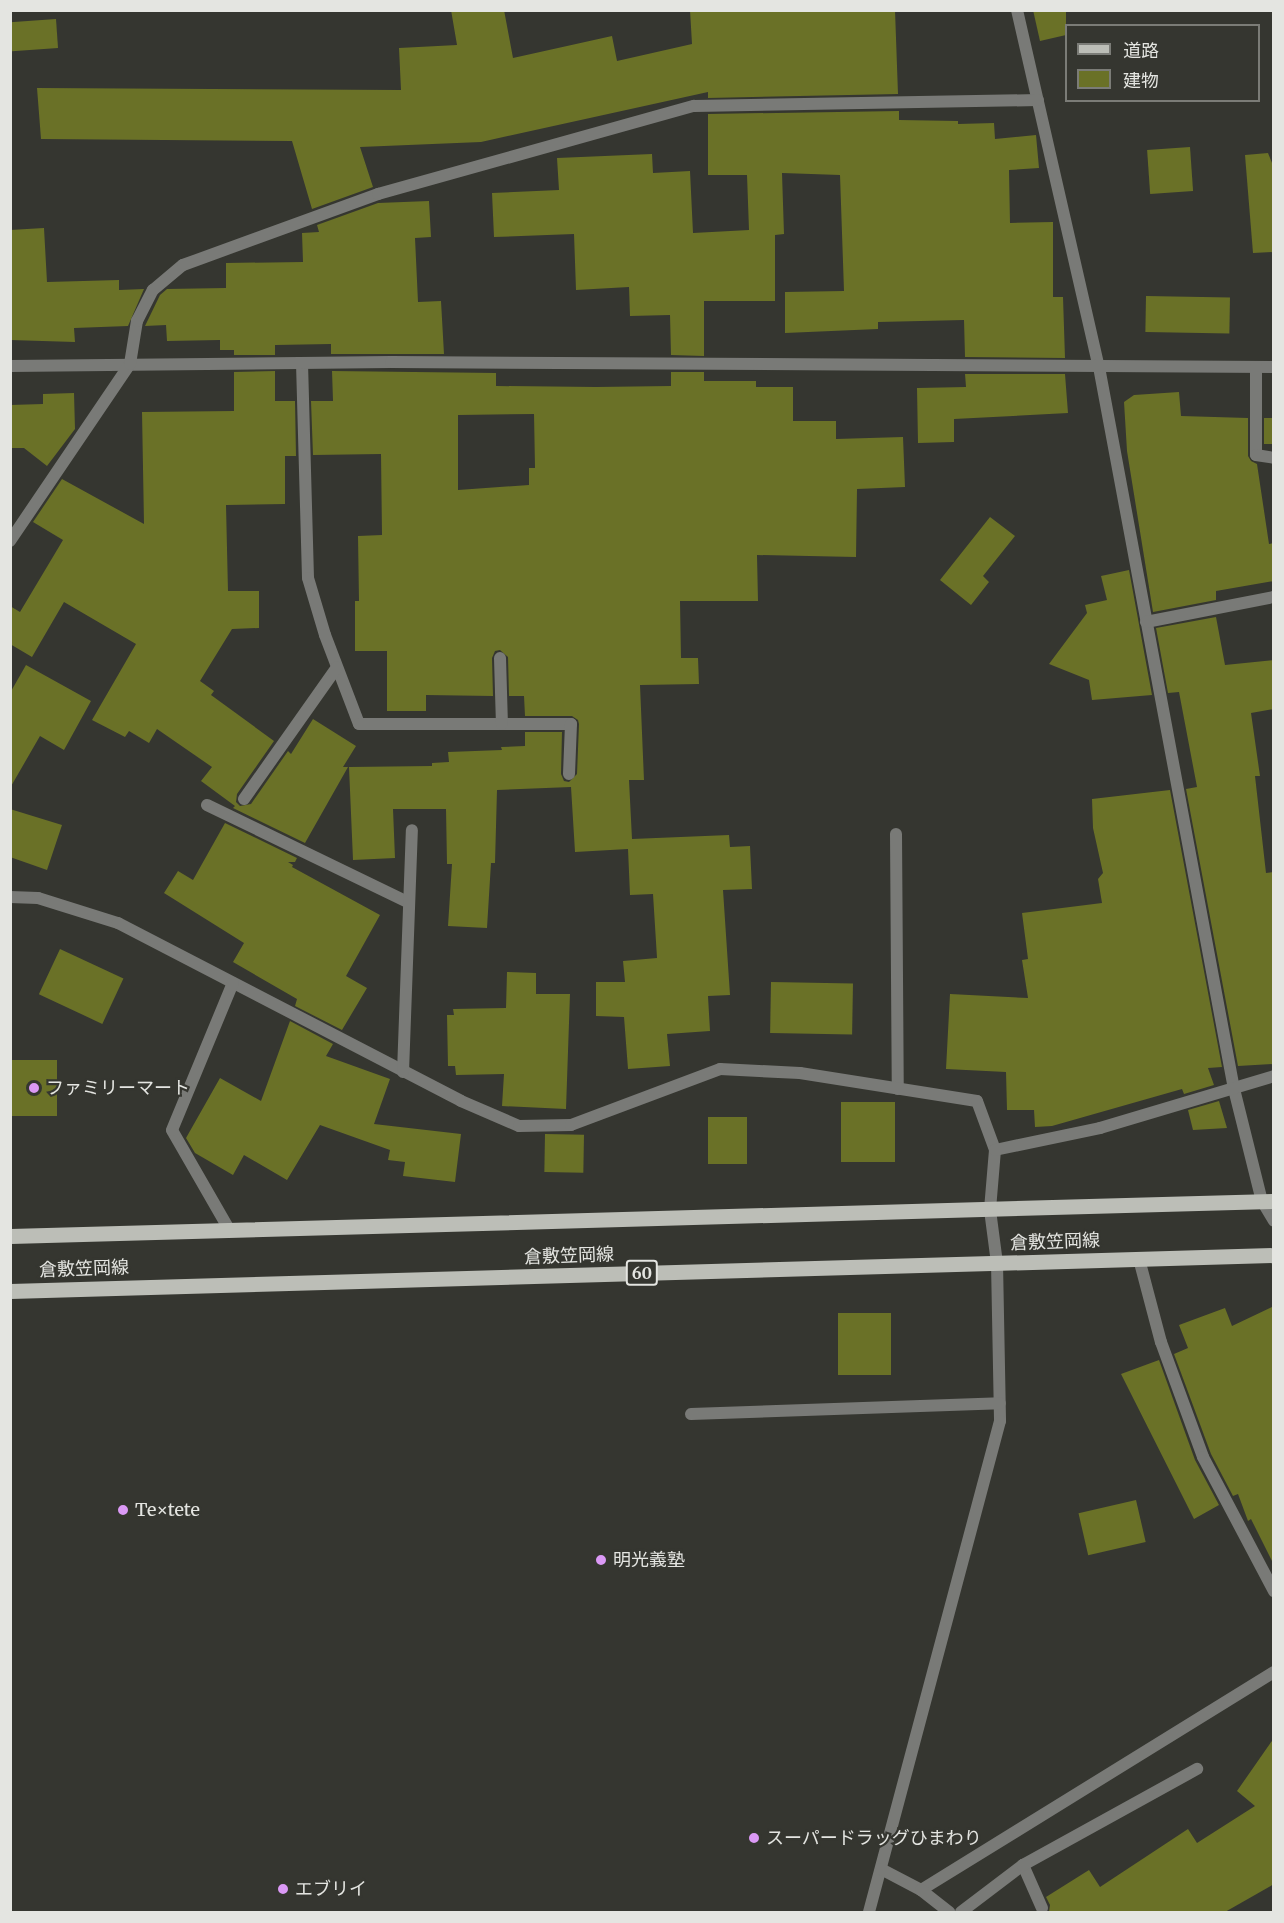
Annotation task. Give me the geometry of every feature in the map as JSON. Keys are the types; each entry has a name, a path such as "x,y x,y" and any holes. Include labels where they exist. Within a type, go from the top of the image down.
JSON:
{"main road":[{"name":"倉敷笠岡線","path":"10,1236 1268,1201"},
{"name":"倉敷笠岡線","path":"10,1291 1274,1255"}],"street":[{"path":"1017,10 1099,367 1234,1089 1274,1221"},
{"path":"10,541 130,364 136,321 153,290 183,265 378,194 694,106 1038,100"},
{"path":"302,363 308,578 337,667 359,724 571,724 568,774"},
{"path":"10,366 302,363 1274,367"},
{"path":"1256,367 1256,455 1274,458"},
{"path":"1146,622 1274,597"},
{"path":"500,658 501,724"},
{"path":"244,799 337,667"},
{"path":"207,805 408,902"},
{"path":"403,1072 412,830"},
{"path":"896,834 898,1089"},
{"path":"10,897 38,898 118,923 403,1072 461,1101 519,1126 571,1125 720,1069 800,1073 977,1101 996,1150 990,1210 997,1263 1000,1403 997,1432 869,1912"},
{"path":"231,1231 172,1130 233,983"},
{"path":"996,1150 1100,1128 1274,1076"},
{"path":"1139,1259 1161,1342 1203,1457 1274,1592"},
{"path":"691,1414 1000,1403"},
{"path":"921,1890 1274,1672"},
{"path":"961,1912 1023,1865 1197,1769"},
{"path":"1023,1865 1042,1908"},
{"path":"881,1869 921,1890 949,1912"}],"building":[{"path":"451,10 504,10 513,58 612,36 617,61 692,44 690,10 895,10 898,94 708,98 708,92 481,142 360,147 373,187 312,209 292,141 41,139 37,88 401,90 399,48 457,45"},
{"path":"1033,10 1066,10 1065,35 1040,41"},
{"path":"56,19 58,48 12,51 10,22"},
{"path":"899,111 899,120 958,121 958,124 994,123 995,139 1036,135 1039,168 1009,170 1010,223 1053,222 1053,297 1063,297 1065,358 965,357 964,320 878,322 878,329 785,333 785,292 844,291 840,175 782,173 784,234 775,235 775,301 704,301 704,356 671,355 670,315 630,316 629,287 576,290 574,234 494,237 492,193 559,190 557,158 652,154 653,173 690,171 693,233 749,230 747,175 708,175 708,114"},
{"path":"1190,147 1193,191 1150,194 1147,150"},
{"path":"1268,153 1274,168 1274,252 1253,253 1245,155"},
{"path":"429,201 431,237 415,238 418,302 441,301 444,354 331,354 331,344 275,345 275,355 234,355 234,350 220,350 220,340 167,341 166,325 145,326 160,295 167,289 226,288 226,263 303,262 302,233 319,232 317,225 378,203"},
{"path":"44,228 47,282 119,280 119,290 144,289 128,326 74,328 75,342 10,340 10,230"},
{"path":"1146,296 1230,297 1229,333 1145,332"},
{"path":"275,371 275,401 295,401 296,456 285,456 285,504 226,505 228,591 259,591 259,628 232,629 200,681 214,691 211,695 274,741 237,794 236,802 240,806 251,804 288,751 291,754 313,719 356,746 343,767 348,767 305,843 233,808 235,806 201,781 212,767 157,729 149,743 129,731 125,737 92,720 136,644 64,602 32,657 10,644 10,606 20,612 63,540 33,522 62,479 144,524 142,412 234,411 234,372"},
{"path":"332,371 496,373 496,386 596,387 671,386 671,372 704,372 704,381 756,381 756,387 793,387 793,421 836,421 836,439 903,437 905,487 857,489 856,557 757,555 758,601 680,601 681,658 698,658 699,684 640,685 644,780 629,780 632,839 729,835 730,847 750,846 752,889 723,890 730,995 708,996 710,1031 667,1034 670,1066 628,1069 624,1017 596,1016 596,982 625,982 623,961 657,958 653,894 630,895 628,849 575,852 571,787 497,790 495,863 491,863 487,928 448,926 452,864 447,864 446,809 393,809 395,858 353,860 349,767 432,766 432,763 449,762 448,752 502,750 501,747 525,746 525,732 562,732 561,774 564,781 569,782 577,774 579,724 578,720 572,716 525,716 524,696 509,696 508,657 500,650 495,651 492,658 493,696 426,695 426,711 387,711 387,651 355,651 355,601 359,601 358,536 382,535 381,454 313,455 311,401 333,401","holes":["534,414 535,468 529,468 529,485 458,490 458,415"]},
{"path":"965,374 1065,374 1068,413 954,419 954,442 918,443 917,388 966,387"},
{"path":"1179,392 1181,416 1248,418 1248,456 1257,464 1269,544 1274,543 1274,581 1216,591 1216,600 1153,612 1127,451 1124,402 1134,395"},
{"path":"74,393 75,429 47,466 24,448 10,448 10,405 43,404 43,394"},
{"path":"1264,418 1274,418 1274,444 1264,444"},
{"path":"990,517 1015,536 983,576 989,582 971,605 940,580"},
{"path":"1129,570 1152,695 1092,700 1089,680 1049,664 1087,613 1085,605 1107,600 1101,576"},
{"path":"1216,617 1225,665 1274,660 1274,709 1251,713 1260,776 1255,776 1266,873 1274,872 1274,1064 1238,1066 1186,789 1197,787 1179,692 1168,693 1156,628"},
{"path":"26,665 91,701 64,750 40,736 10,788 10,693"},
{"path":"1170,790 1222,1067 1208,1068 1214,1085 1184,1094 1182,1089 1052,1126 1035,1127 1034,1110 1007,1110 1006,1072 946,1069 950,994 1028,998 1022,960 1028,959 1022,913 1102,903 1098,879 1103,873 1093,828 1092,799"},
{"path":"10,809 62,825 47,870 10,857"},
{"path":"225,823 297,858 295,862 288,862 293,865 292,867 380,915 346,976 367,988 342,1030 295,1006 297,999 233,962 244,943 164,893 178,871 193,880"},
{"path":"60,949 123,979 102,1024 39,994"},
{"path":"507,972 536,973 536,994 570,994 566,1109 502,1106 504,1074 456,1075 455,1066 448,1066 447,1015 454,1015 453,1009 506,1008"},
{"path":"771,982 853,983 852,1034 770,1033"},
{"path":"290,1021 333,1044 326,1056 390,1079 374,1124 461,1134 455,1182 403,1176 405,1162 388,1160 390,1150 320,1125 287,1180 244,1155 233,1175 195,1153 186,1138 220,1078 261,1101"},
{"name":"ファミリーマート","path":"10,1060 57,1060 57,1116 10,1116"},
{"path":"1219,1101 1227,1128 1193,1130 1188,1110"},
{"path":"841,1102 895,1102 895,1162 841,1162"},
{"path":"708,1117 747,1117 747,1164 708,1164"},
{"path":"545,1134 584,1135 583,1173 544,1172"},
{"path":"1274,1306 1274,1565 1251,1519 1248,1521 1238,1494 1233,1496 1211,1454 1174,1354 1188,1348 1179,1325 1225,1308 1232,1326"},
{"path":"838,1313 891,1313 891,1375 838,1375"},
{"path":"1159,1360 1195,1460 1219,1505 1194,1519 1121,1374"},
{"path":"1136,1500 1146,1542 1088,1555 1079,1513"},
{"path":"1274,1738 1274,1884 1225,1912 1049,1912 1050,1905 1046,1897 1089,1870 1100,1887 1188,1829 1197,1843 1255,1806 1237,1791"}],"place":[{"name":"ファミリーマート","path":"34,1088"},
{"name":"Te×tete","path":"123,1510"},
{"name":"明光義塾","path":"601,1560"},
{"name":"スーパードラッグひまわり","path":"754,1838"},
{"name":"エブリイ","path":"283,1889"}]}
